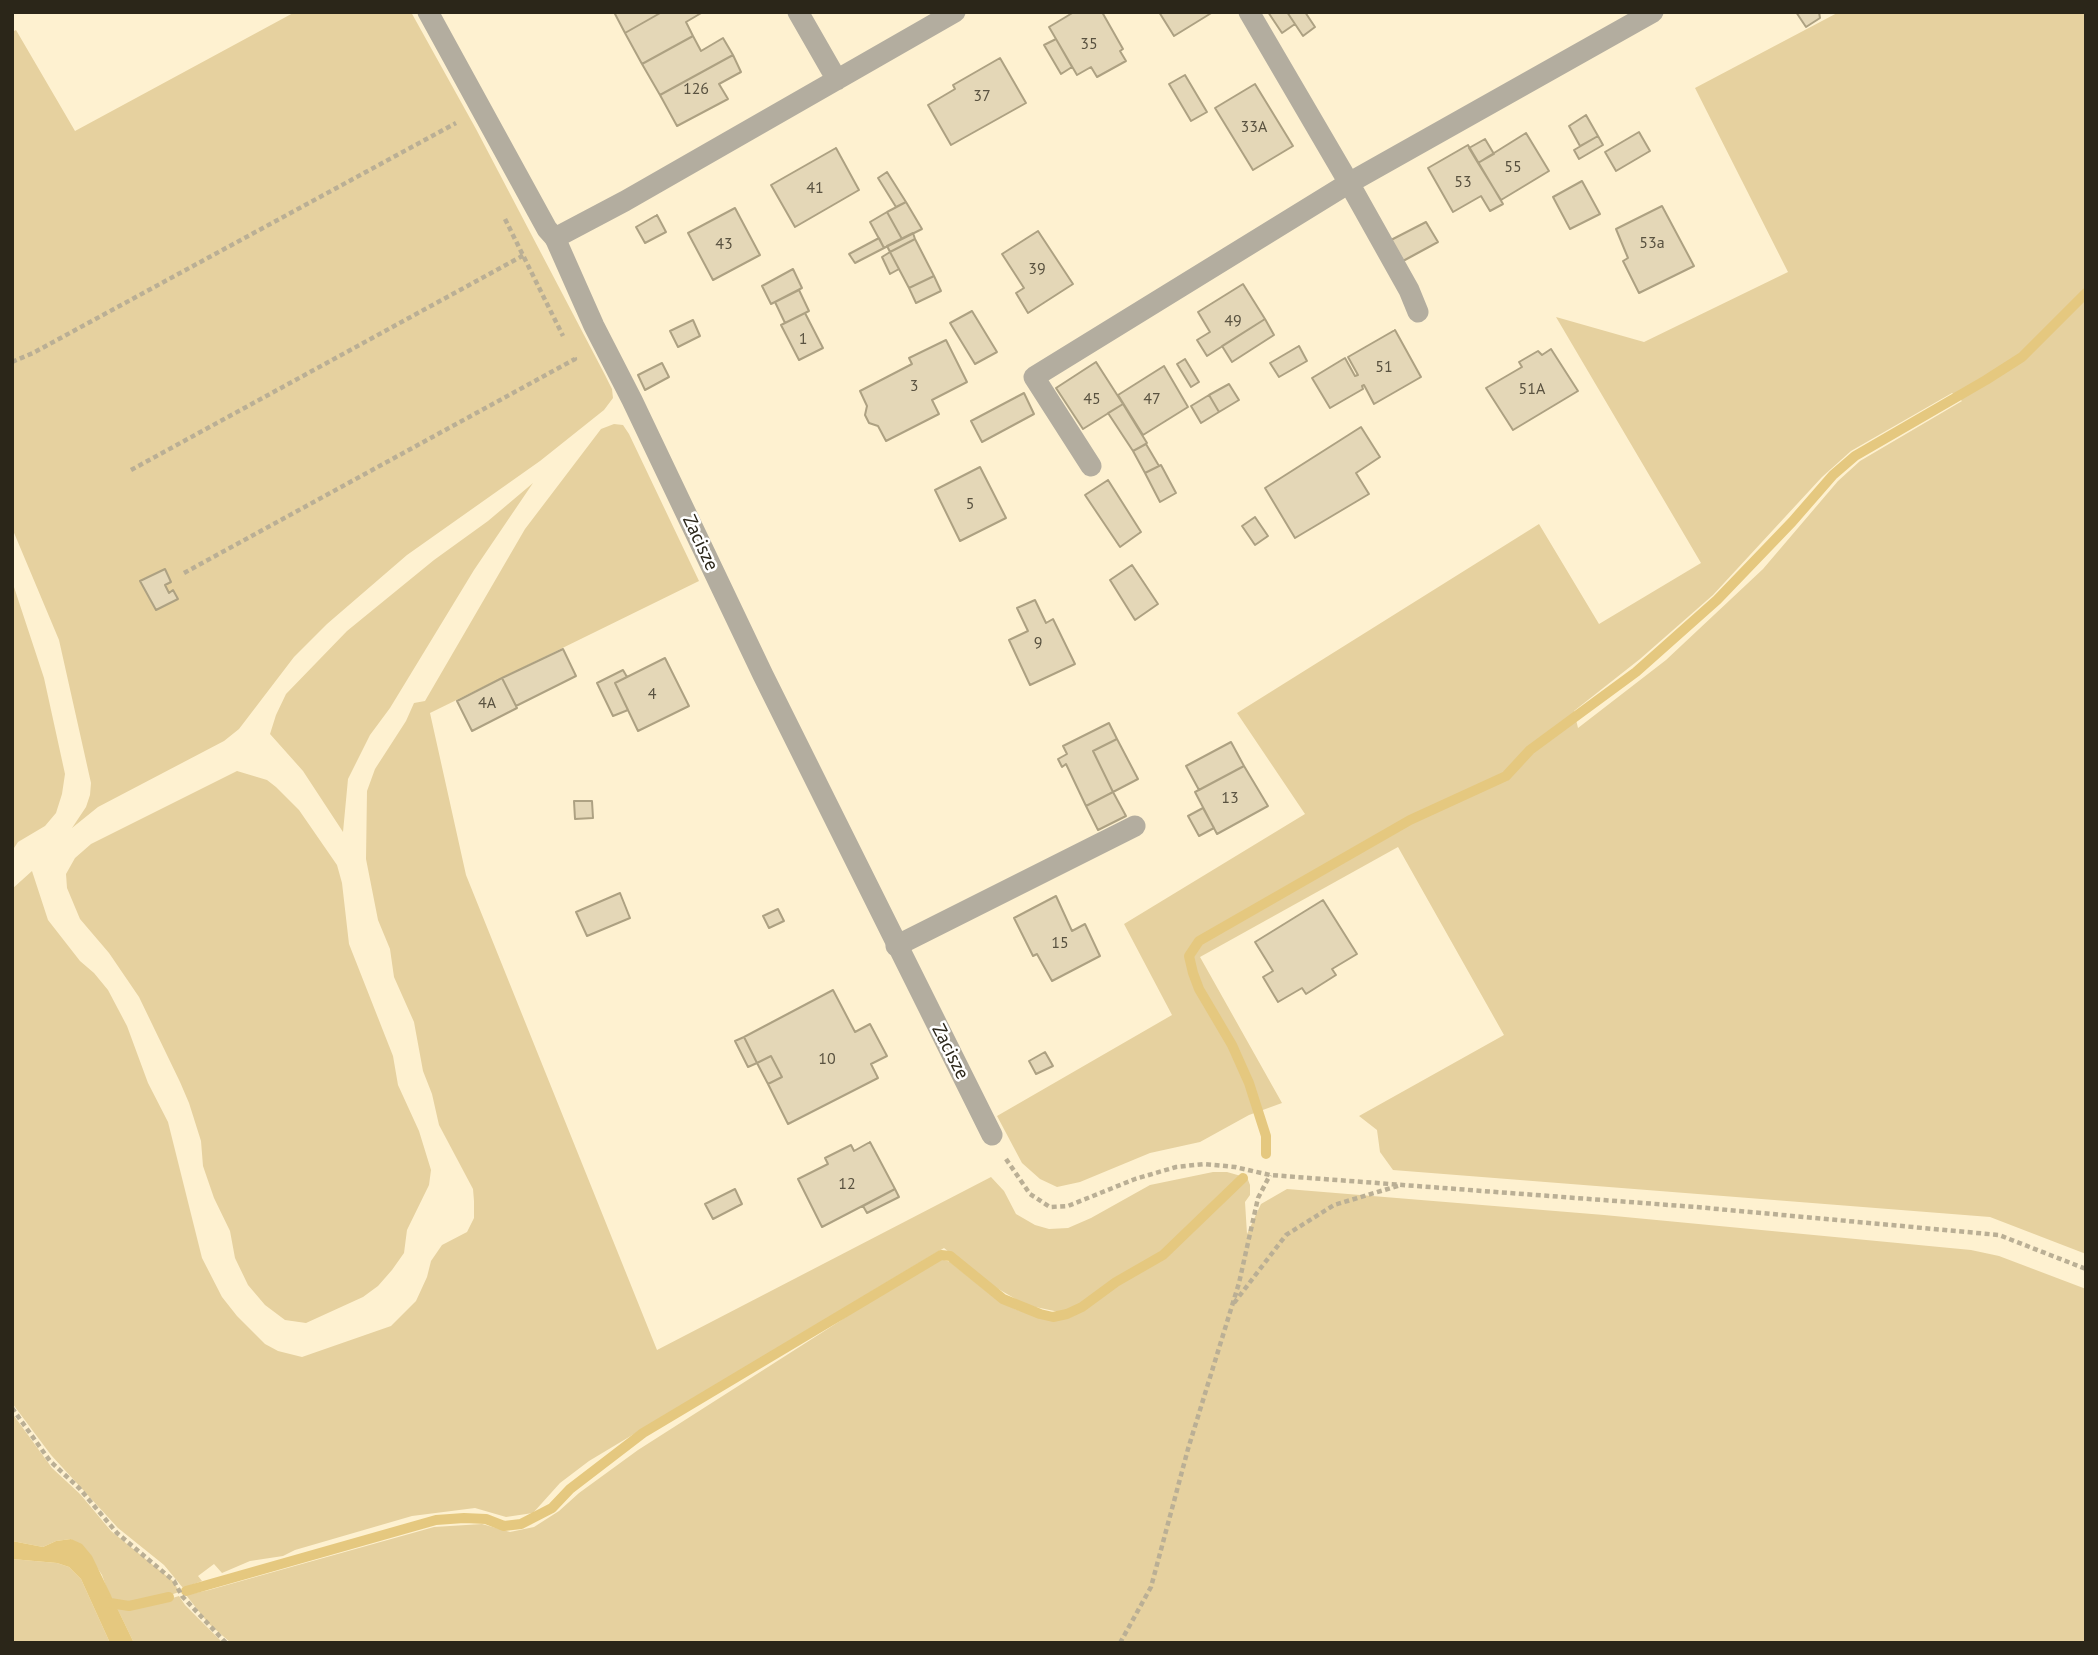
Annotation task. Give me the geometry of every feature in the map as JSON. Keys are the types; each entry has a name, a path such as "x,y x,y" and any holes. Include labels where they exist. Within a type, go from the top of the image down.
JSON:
{"street":[{"name":"Zacisze","path":"428,12 547,229 555,238 594,326 896,946 992,1135"},
{"path":"798,12 836,80"},
{"path":"555,238 954,12"},
{"path":"1249,12 1349,183 1409,290 1418,312"},
{"path":"1091,467 1034,377 1349,183 1653,12"},
{"path":"896,946 1135,826"}],"path":[{"path":"12,362 481,110"},
{"path":"184,573 575,359 500,209"},
{"path":"131,470 555,238"},
{"path":"992,1135 1030,1194 1050,1206 1068,1206 1177,1167 1204,1164 1235,1167 1270,1175 1405,1184 1999,1235 2086,1269"},
{"path":"1120,1643 1151,1587 1188,1449 1233,1305 1258,1198 1270,1175"},
{"path":"1233,1305 1286,1234 1334,1205 1405,1184"},
{"path":"12,1408 50,1461 79,1488 117,1533 174,1581 182,1597 226,1643"}],"shaded area":[{"path":"295,12 411,12 476,129 605,375 613,398 604,410 540,461 407,555 327,624 294,657 239,729 224,741 98,807 72,828 86,807 91,783 59,640 12,528 12,32 16,30 75,131"},
{"path":"1839,12 2086,12 2086,1254 1990,1217 1393,1170 1380,1152 1377,1130 1359,1116 1504,1035 1398,847 1200,957 1282,1103 1249,1115 1200,1142 1150,1153 1080,1182 1057,1187 1040,1179 1022,1163 997,1116 1172,1015 1124,924 1305,814 1237,713 1539,524 1599,624 1701,563 1556,317 1644,342 1788,272 1695,88","holes":["1952,393 1962,401 1860,461 1838,481 1763,569 1666,660 1578,728 1574,711 1640,659 1713,595 1822,477 1851,451"]},
{"path":"614,424 623,425 629,434 699,581 430,713 466,875 657,1350 991,1177 1004,1191 1016,1214 1035,1225 1049,1229 1068,1228 1091,1218 1150,1185 1213,1172 1241,1176 1161,1252 1081,1305 1059,1312 1026,1305 988,1283 944,1248 589,1461 560,1483 533,1513 506,1517 475,1508 412,1516 295,1550 283,1556 250,1561 222,1573 214,1564 198,1576 202,1581 183,1588 164,1565 118,1528 51,1455 12,1403 12,889 32,871 48,920 80,961 108,990 127,1026 148,1083 168,1122 202,1258 222,1297 237,1316 265,1344 278,1351 302,1357 391,1326 416,1301 431,1261 442,1245 467,1232 474,1218 474,1201 473,1189 439,1125 423,1071 414,1022 394,977 390,949 378,920 366,859 367,791 375,769 406,721 414,703 425,701 525,529 601,429"},
{"path":"533,483 474,570 390,708 370,735 348,779 343,832 303,771 270,734 286,694 347,631"},
{"path":"12,581 44,678 65,774 56,813 45,826 18,842 12,851"},
{"path":"237,771 267,780 276,787 299,810 337,865 342,883 349,944 393,1056 398,1085 419,1131 431,1170 429,1185 407,1230 404,1253 392,1270 378,1286 363,1297 306,1323 285,1320 265,1305 248,1285 235,1258 230,1231 214,1198 203,1166 201,1141 180,1082 139,997 109,953 80,919 67,888 66,874 75,858 91,844"},
{"path":"1247,1177 1250,1195 1245,1202 1247,1234 1261,1204 1287,1189 1604,1215 1971,1250 1999,1256 2086,1289 2086,1643 231,1643 208,1623 186,1595 434,1527 482,1524 510,1532 534,1527 638,1450 840,1321 888,1287 942,1259 950,1262 996,1299 1015,1309 1054,1320 1069,1318 1086,1309 1117,1285 1164,1258"},
{"path":"12,1413 52,1468 80,1494 111,1531 174,1582 179,1592 156,1600 129,1604 115,1602 92,1560 71,1539 56,1541 43,1547 12,1541"},
{"path":"71,1539 82,1544 92,1556 134,1643 110,1643 81,1579 69,1567 57,1563 12,1559 12,1541 43,1547 56,1541"},
{"path":"12,1559 57,1563 69,1567 81,1579 110,1643 12,1643"},
{"path":"179,1596 223,1643 134,1643 116,1606 156,1603"}],"building":[{"path":"614,12 662,12 625,33"},
{"path":"662,12 703,12 686,22 693,36 642,64 625,33"},
{"path":"1074,12 1102,12 1123,49 1120,51 1126,61 1097,77 1091,67 1077,75 1049,27"},
{"path":"1159,12 1213,12 1174,36"},
{"path":"1268,12 1287,12 1295,24 1282,33"},
{"path":"1287,12 1305,12 1315,27 1303,36"},
{"path":"1796,12 1819,12 1820,18 1806,27"},
{"path":"693,36 701,51 723,38 733,55 660,95 642,64"},
{"path":"1056,39 1072,67 1061,74 1044,45"},
{"path":"733,55 741,72 719,84 728,99 677,126 660,95"},
{"path":"1000,58 1026,103 951,145 928,105 955,89 953,85"},
{"path":"1185,75 1207,112 1191,121 1169,84"},
{"path":"1255,84 1293,146 1253,170 1215,108"},
{"path":"1586,115 1598,136 1580,146 1569,126"},
{"path":"1639,132 1650,151 1616,171 1605,152"},
{"path":"1526,133 1549,171 1501,200 1478,163"},
{"path":"1598,136 1603,145 1579,159 1574,150"},
{"path":"1485,139 1494,154 1478,163 1469,148"},
{"path":"1468,145 1503,204 1490,211 1481,196 1453,212 1428,168"},
{"path":"836,148 859,190 795,227 771,185"},
{"path":"887,172 906,202 896,207 878,178"},
{"path":"1582,181 1600,214 1570,229 1553,197"},
{"path":"906,202 922,229 902,239 887,212"},
{"path":"1662,206 1694,266 1639,293 1623,261 1628,258 1616,229"},
{"path":"735,208 760,255 713,280 688,233"},
{"path":"887,212 902,239 884,248 870,222"},
{"path":"657,215 666,232 645,243 636,227"},
{"path":"1426,222 1438,242 1403,261 1391,240"},
{"path":"1038,231 1073,284 1028,313 1016,293 1024,288 1002,254"},
{"path":"913,233 915,239 890,252 887,246"},
{"path":"879,238 884,248 855,263 849,254"},
{"path":"915,239 934,276 909,288 890,252"},
{"path":"890,252 899,269 890,274 882,257"},
{"path":"793,269 802,288 771,304 762,286"},
{"path":"934,276 941,291 916,303 909,288"},
{"path":"1243,284 1265,319 1207,356 1197,340 1210,332 1198,312"},
{"path":"799,290 809,311 785,323 775,302"},
{"path":"972,311 997,352 975,364 950,323"},
{"path":"805,313 823,348 799,360 781,325"},
{"path":"1265,319 1274,335 1232,362 1222,346"},
{"path":"693,320 700,336 678,347 670,331"},
{"path":"1395,330 1421,377 1374,404 1364,385 1363,389 1330,408 1312,378 1345,358 1355,376 1358,375 1348,357"},
{"path":"946,340 967,382 932,400 939,414 886,441 878,426 869,423 865,415 867,406 860,391 912,364 909,358"},
{"path":"1299,346 1307,361 1279,377 1270,363"},
{"path":"1551,349 1578,391 1513,430 1486,388 1522,367 1519,362 1538,351 1542,355"},
{"path":"1185,359 1199,382 1191,387 1177,364"},
{"path":"1096,362 1123,404 1083,429 1056,388"},
{"path":"662,363 669,377 645,390 638,375"},
{"path":"1164,366 1188,407 1143,435 1118,395"},
{"path":"1229,384 1239,400 1219,412 1209,395"},
{"path":"1024,393 1034,414 982,442 971,421"},
{"path":"1209,395 1219,412 1201,423 1191,406"},
{"path":"1123,404 1147,443 1133,451 1108,413"},
{"path":"1361,427 1380,457 1356,473 1369,494 1295,538 1265,488"},
{"path":"1146,444 1159,466 1145,473 1133,451"},
{"path":"1161,465 1176,493 1160,502 1145,473"},
{"path":"980,467 1006,518 960,541 935,490"},
{"path":"1108,480 1141,532 1120,547 1085,495"},
{"path":"1255,517 1268,536 1255,545 1242,526"},
{"path":"1132,565 1158,604 1135,620 1110,580"},
{"path":"165,569 171,582 165,585 169,593 173,590 178,599 156,610 140,581"},
{"path":"1035,600 1046,623 1053,619 1075,664 1030,685 1009,640 1028,631 1017,608"},
{"path":"563,649 576,676 516,706 502,678"},
{"path":"665,658 689,706 638,731 615,683"},
{"path":"623,670 627,677 615,683 628,710 613,716 597,683"},
{"path":"502,678 517,708 472,731 457,701"},
{"path":"1109,723 1117,739 1093,751 1113,792 1086,806 1066,764 1062,767 1058,759 1067,754 1063,746"},
{"path":"1117,739 1138,779 1113,792 1093,751"},
{"path":"1231,742 1244,766 1199,790 1186,766"},
{"path":"1244,766 1268,806 1217,834 1195,792"},
{"path":"1113,792 1126,816 1098,830 1086,806"},
{"path":"574,801 592,801 593,818 575,819"},
{"path":"1203,808 1214,828 1199,836 1188,816"},
{"path":"620,893 630,918 587,936 576,912"},
{"path":"1056,896 1072,931 1085,924 1100,956 1052,981 1037,954 1033,956 1014,918"},
{"path":"1323,900 1357,954 1332,969 1336,975 1306,994 1302,988 1278,1002 1263,977 1273,971 1255,942"},
{"path":"778,909 784,921 769,928 763,916"},
{"path":"833,990 855,1032 870,1024 887,1056 871,1064 878,1078 788,1124 768,1084 782,1077 771,1056 757,1063 744,1037"},
{"path":"744,1037 757,1063 748,1067 735,1041"},
{"path":"1045,1052 1053,1066 1036,1074 1029,1061"},
{"path":"771,1056 782,1077 768,1084 757,1063"},
{"path":"870,1142 895,1189 822,1227 798,1179 828,1164 825,1158 851,1145 854,1151"},
{"path":"735,1189 742,1204 713,1219 705,1204"},
{"path":"895,1189 899,1197 867,1213 863,1206"}],"waterway":[{"path":"1266,1154 1266,1136 1249,1083 1193,973 1189,956 1199,941 1410,820 1506,776 1530,750 1636,672 1717,600 1833,475 1855,456 2022,357 2086,293"},
{"path":"186,1591 436,1520 486,1519 504,1526 521,1524 552,1508 570,1489 643,1433 941,1255 950,1256 1003,1299 1040,1314 1053,1317 1067,1314 1163,1255 1243,1178"},
{"path":"104,1602 129,1606 169,1597"}]}
